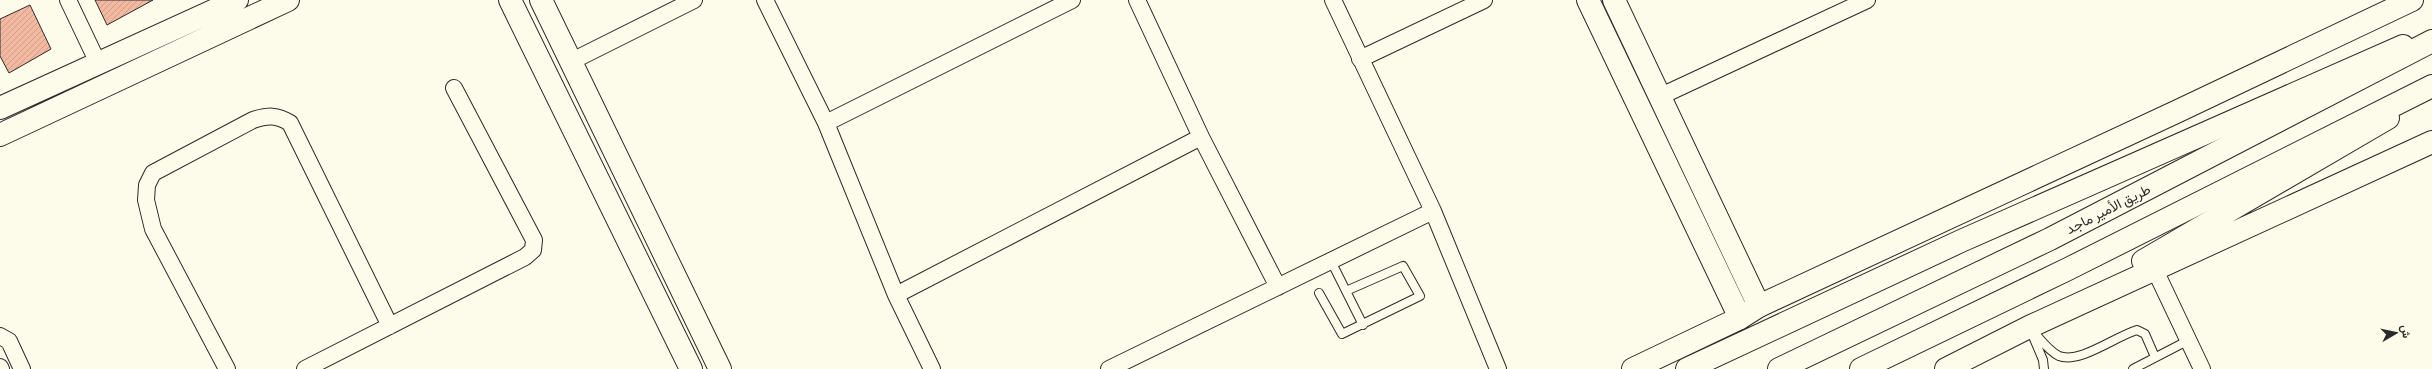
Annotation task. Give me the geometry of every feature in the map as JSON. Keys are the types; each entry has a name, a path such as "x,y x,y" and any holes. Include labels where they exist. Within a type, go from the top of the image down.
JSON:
{"main road":[{"path":"0,108 98,62 237,0"},
{"path":"0,136 248,7 288,0"},
{"path":"510,0 691,369"},
{"path":"541,0 572,61 720,369"},
{"path":"1588,0 1740,318"},
{"path":"1614,0 1759,306"},
{"path":"1633,369 1740,318 1759,306 2412,0"},
{"path":"1687,369 1961,241 2432,33"},
{"name":"طريق الأمير ماجد","path":"1779,369 2050,239 2432,41"},
{"path":"1961,241 2122,158 2302,52"},
{"path":"1861,369 2068,269 2432,86"},
{"path":"2030,327 2432,93"},
{"path":"1946,369 2030,327 2432,142"},
{"path":"656,297 679,285"}],"street":[{"path":"68,0 98,62"},
{"path":"572,61 694,0"},
{"path":"765,0 826,123 896,295 932,369"},
{"path":"826,123 1072,0"},
{"path":"1137,0 1201,138 1278,287"},
{"path":"1333,0 1433,211 1498,369"},
{"path":"1360,59 1484,0"},
{"path":"1660,96 1843,5 1867,0"},
{"path":"305,369 525,257 533,250 534,240 454,88"},
{"path":"227,369 158,240 146,200 147,185 153,173 253,120 267,115 281,118 290,123 390,326"},
{"path":"896,295 1201,138"},
{"path":"1109,369 1433,211"},
{"path":"2155,270 2202,369"},
{"path":"0,336 9,341 22,369"}],"lane":[{"path":"1331,261 1363,324"},
{"path":"1319,293 1342,334 1418,298 1420,294 1403,266 1346,291"},
{"path":"2030,327 2052,352 2069,358 2080,356 2137,330 2145,334 2155,358"},
{"path":"2030,327 2043,360 2044,369"},
{"path":"2133,369 2189,340"}],"building":[{"path":"95,0 153,0 107,25"},
{"path":"30,5 51,49 9,73 0,56 0,19"}]}
